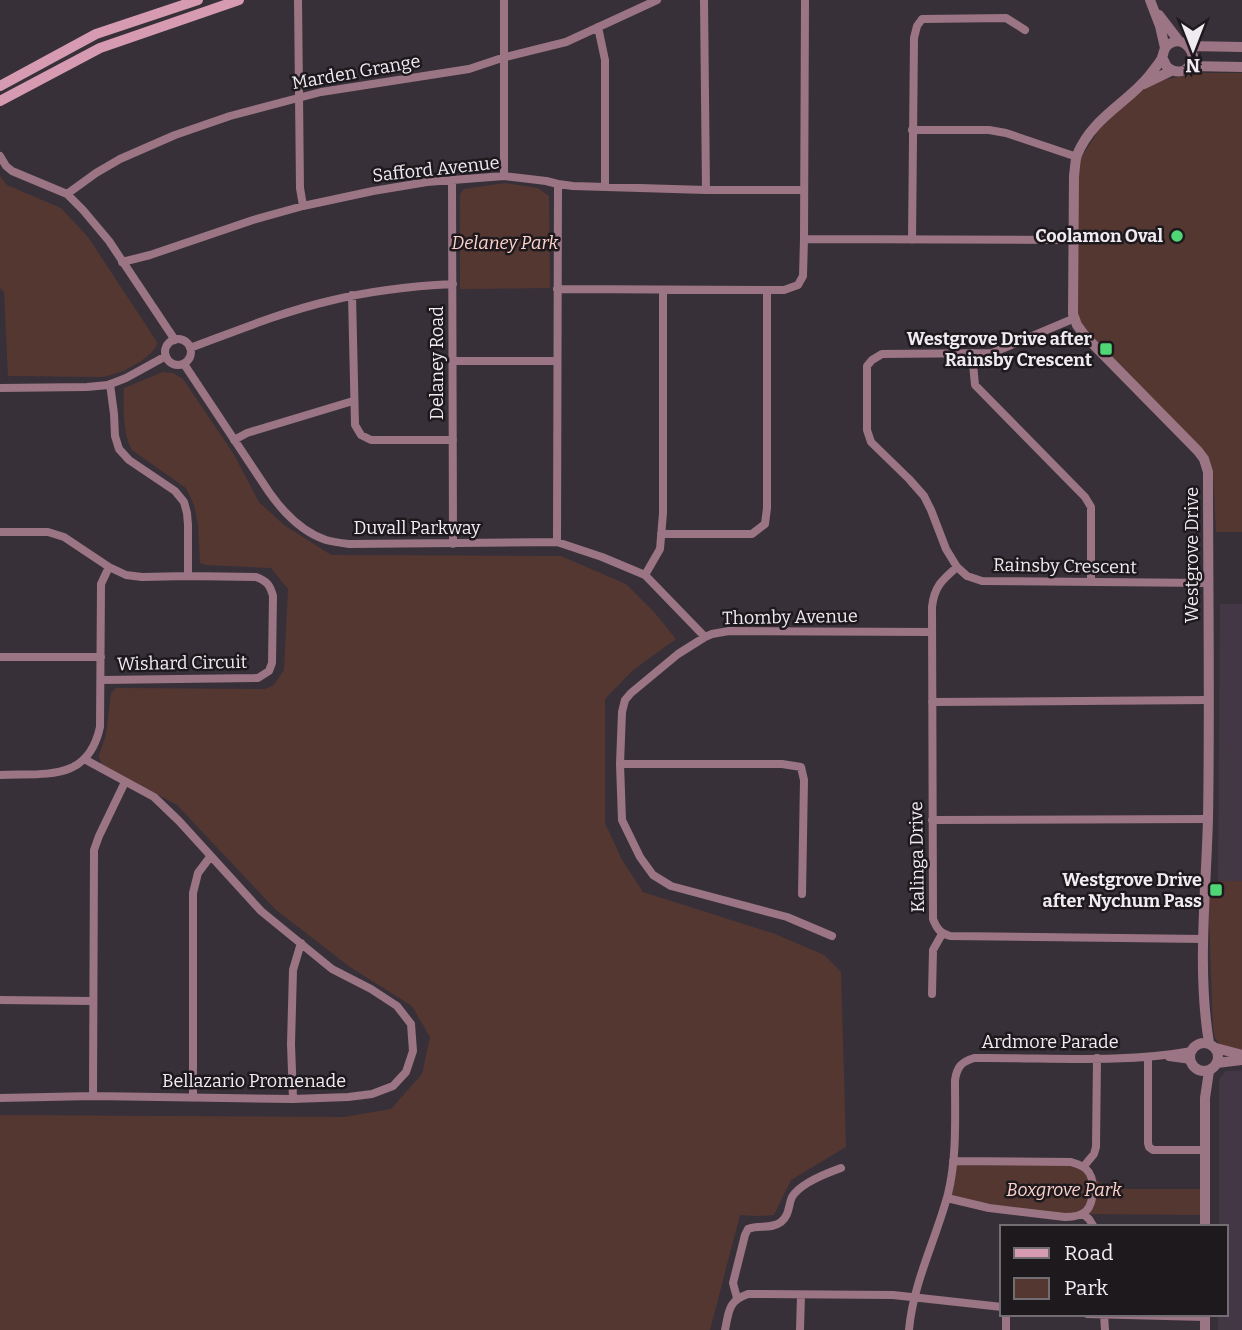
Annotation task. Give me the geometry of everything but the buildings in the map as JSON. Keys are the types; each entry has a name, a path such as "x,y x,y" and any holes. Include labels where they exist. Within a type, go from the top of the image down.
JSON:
{"main road":[{"path":"0,86 96,34 198,0"},
{"path":"0,101 100,48 239,0"},
{"path":"96,34 100,48"}],"street":[{"path":"298,0 300,188 303,206"},
{"path":"504,0 504,176"},
{"name":"Marden Grange","path":"68,194 120,159 175,135 230,116 321,92 469,69 566,41 657,0"},
{"path":"704,0 706,190"},
{"path":"557,289 784,290 798,285 803,276 804,239 805,0"},
{"path":"957,567 946,549 924,496 871,442 867,430 867,366 882,354 992,352 1075,318 1074,176 1077,158 1091,131 1109,112 1141,86 1171,71 1181,72 1189,66 1193,56 1151,3"},
{"path":"1151,3 1160,26 1167,67 1171,71"},
{"path":"912,240 914,38 917,26 922,19 1006,18 1025,30"},
{"path":"598,27 605,60 605,186"},
{"path":"1141,86 1169,44 1242,47"},
{"path":"1189,66 1242,67"},
{"path":"912,130 1006,132 1077,158"},
{"path":"0,156 12,171 68,194 109,241 175,340"},
{"name":"Safford Avenue","path":"122,262 303,206 427,183 504,176 558,184 706,190 804,190"},
{"name":"Delaney Road","path":"452,181 453,544"},
{"path":"557,542 558,184"},
{"path":"804,239 1074,240"},
{"path":"190,348 296,310 352,295 453,284"},
{"path":"645,575 660,550 662,534 663,290"},
{"path":"662,534 752,534 765,524 766,290"},
{"path":"352,295 355,425 361,435 371,440 453,440"},
{"name":"Westgrove Drive","path":"1075,318 1085,336 1198,451 1208,472 1208,819 1204,939 1205,1019 1201,1049 1208,1068 1205,1098 1205,1225"},
{"path":"175,340 182,340 190,348 190,357 184,364 173,365 166,356 166,348 175,340"},
{"path":"972,353 975,385 1085,497 1091,507 1091,582"},
{"path":"0,388 86,387 110,384 166,356"},
{"path":"453,361 557,361"},
{"name":"Duvall Parkway","path":"184,364 284,513 324,540 349,544 557,542 645,575 705,637"},
{"path":"110,384 115,436 119,449 129,460 175,491 184,502 188,525 188,576"},
{"path":"234,440 247,433 354,401"},
{"name":"Wishard Circuit","path":"0,532 48,532 64,537 126,575 256,577 267,581 271,587 272,663 269,671 258,678 101,680"},
{"path":"0,775 51,773 75,768 86,760 97,740 100,727 102,584 109,567"},
{"name":"Rainsby Crescent","path":"957,567 967,576 982,581 1208,583"},
{"name":"Kalinga Drive","path":"957,567 940,582 933,595 933,919 937,929 950,936 1204,939"},
{"name":"Thomby Avenue","path":"832,936 787,917 671,886 653,875 640,857 622,820 620,764 625,700 678,654 712,634 729,631 932,632"},
{"path":"0,657 101,657"},
{"path":"932,702 1208,701"},
{"name":"Bellazario Promenade","path":"0,1098 93,1096 293,1099 360,1096 393,1086 406,1072 413,1051 411,1024 397,1006 332,969 261,911 154,797 86,760"},
{"path":"620,764 782,764 801,767 804,780 802,894"},
{"path":"93,1096 94,850 125,782"},
{"path":"932,820 1208,819"},
{"path":"193,1097 194,893 198,873 210,857"},
{"path":"932,994 933,950 942,934"},
{"path":"293,1099 293,970 300,943"},
{"path":"0,1000 93,1001"},
{"path":"1201,1049 1242,1058"},
{"name":"Westgrove Drive","path":"1201,1049 1219,1056 1208,1068"},
{"name":"Ardmore Parade","path":"909,1330 915,1298 947,1198 953,1161 955,1080 963,1061 974,1058 1163,1056 1201,1049"},
{"path":"1148,1056 1149,1147 1153,1150 1205,1150"},
{"path":"1084,1166 1096,1147 1097,1058"},
{"path":"1208,1068 1242,1058"},
{"path":"947,1198 989,1208 1065,1217 1083,1214 1092,1202 1093,1183 1084,1166 1071,1163 953,1161"},
{"path":"737,1298 733,1283 748,1228 774,1226 783,1221 795,1193 820,1175 841,1168"},
{"path":"1083,1214 1093,1225"},
{"path":"725,1330 730,1306 737,1298 748,1294 893,1295 1000,1307"},
{"path":"800,1330 801,1295"},
{"path":"1205,1316 1205,1330"}],"shaded area":[{"path":"1220,604 1242,604 1242,881 1218,881"},
{"path":"1242,1070 1242,1330 1218,1330 1218,1316 1228,1316 1228,1225 1219,1225 1219,1080 1226,1071"}],"green space":[{"path":"1197,73 1242,73 1242,532 1216,532 1213,473 1206,453 1090,336 1076,313 1078,180 1081,158 1100,128 1144,87"},
{"path":"0,176 7,185 61,208 88,237 157,342 151,353 140,362 104,377 8,376 4,292 0,288"},
{"name":"Delaney Park","path":"505,183 538,188 549,196 550,288 460,289 460,194 464,189"},
{"path":"163,372 173,373 183,379 233,453 259,502 284,525 331,555 561,556 626,584 676,639 633,670 605,699 605,823 622,860 643,892 775,934 824,955 841,972 846,1147 791,1180 774,1215 740,1215 710,1330 0,1330 0,1115 344,1117 391,1109 422,1074 430,1037 412,1006 350,967 275,909 177,805 101,764 99,755 106,735 111,693 116,688 265,689 274,685 284,670 288,589 271,568 200,563 198,524 194,505 186,488 132,450 129,444 124,420 124,388"},
{"path":"1218,881 1242,881 1242,1052 1221,1046 1215,1038 1213,1027 1208,890 1218,890"},
{"name":"Boxgrove Park","path":"953,1161 1071,1162 1110,1189 1206,1189 1205,1215 1083,1214 1076,1217 947,1198"}],"place":[{"name":"Coolamon Oval","path":"1177,236"},
{"name":"Westgrove Drive after Rainsby Crescent","path":"1106,349"},
{"name":"Westgrove Drive after Nychum Pass","path":"1216,890"}]}
